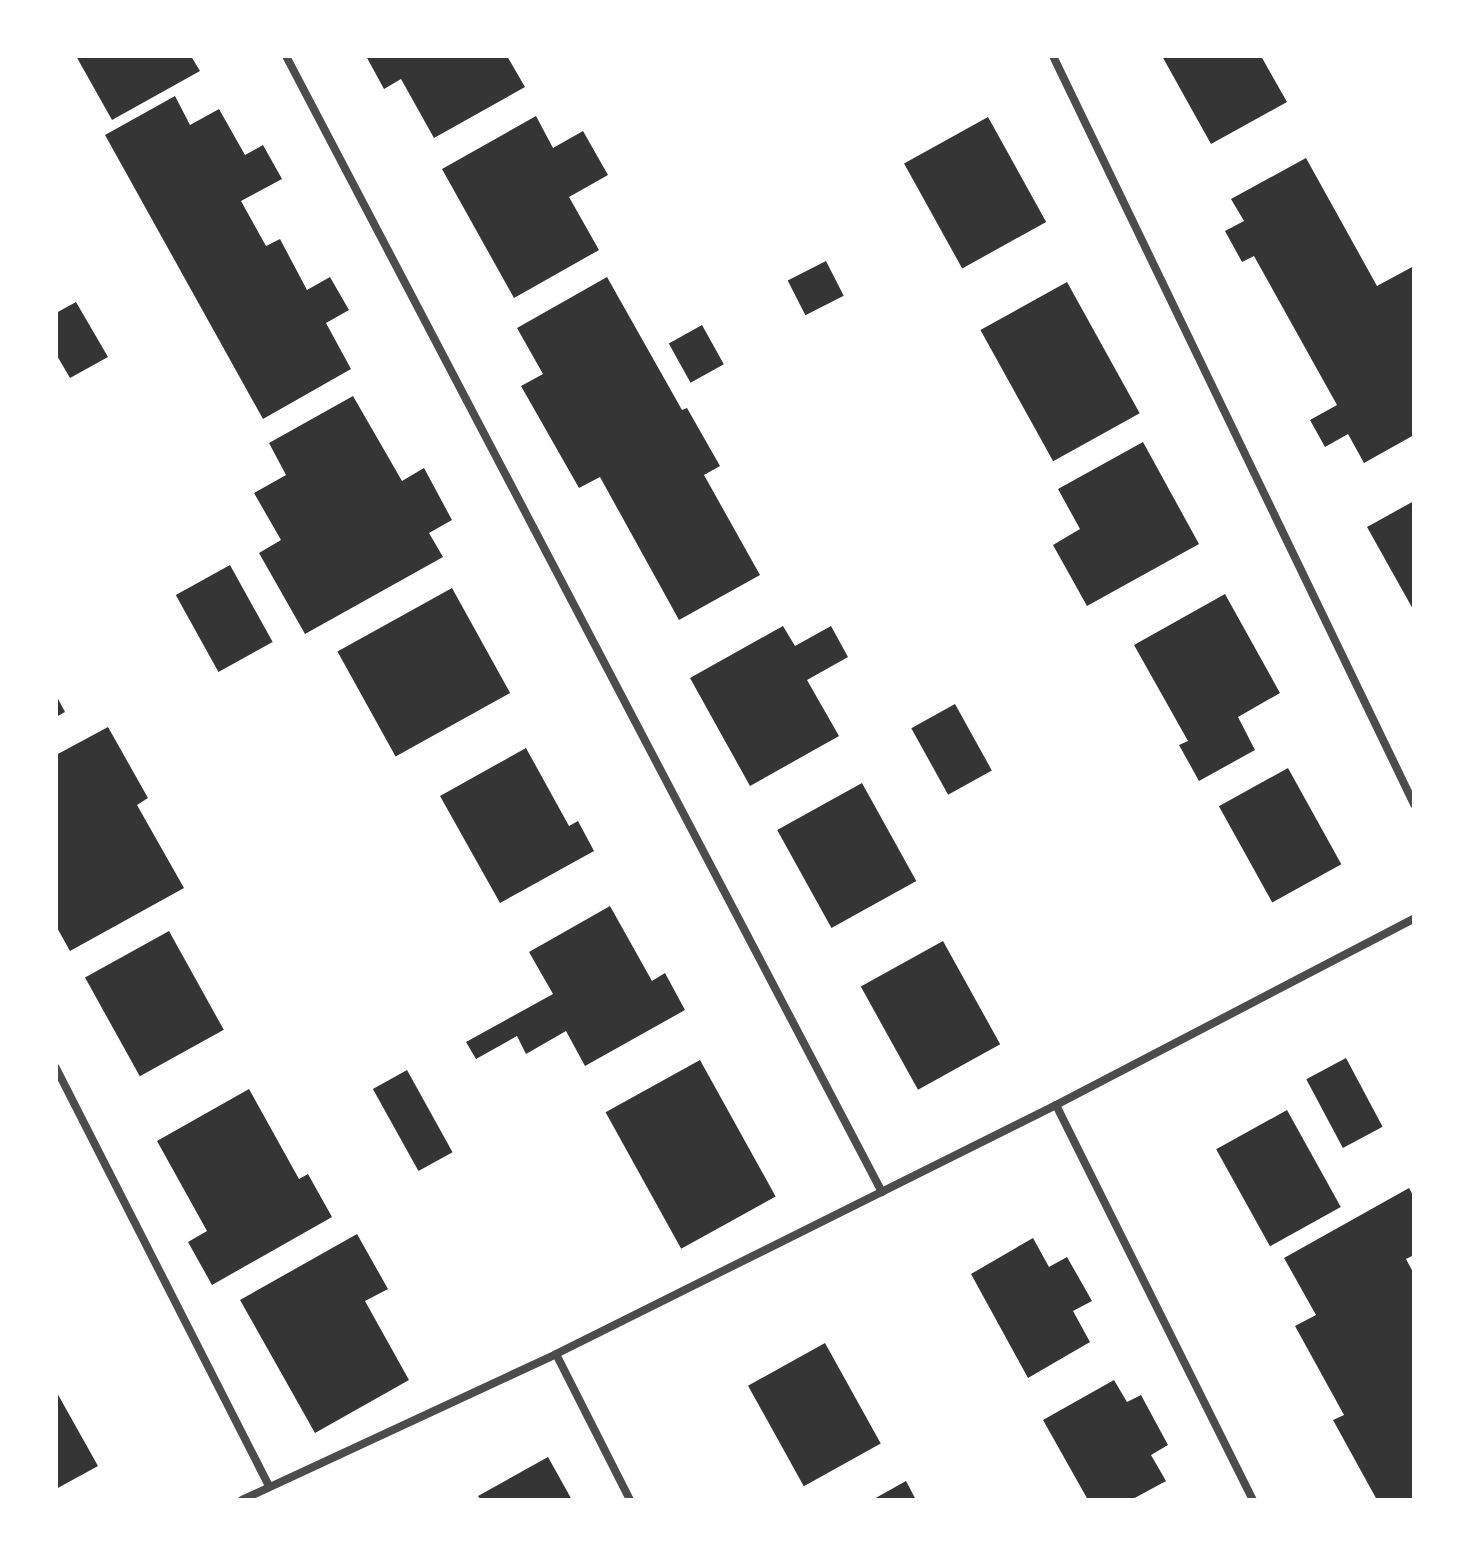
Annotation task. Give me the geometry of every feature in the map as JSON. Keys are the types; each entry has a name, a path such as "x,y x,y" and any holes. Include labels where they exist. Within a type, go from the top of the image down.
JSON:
{"street":[{"path":"286,56 882,1192"},
{"path":"1053,56 1414,804"},
{"path":"242,1500 556,1354 1056,1105 1414,919"},
{"path":"56,1068 269,1486"},
{"path":"1056,1105 1253,1500"},
{"path":"556,1354 630,1500"}],"building":[{"path":"76,56 191,56 200,71 112,120"},
{"path":"366,56 507,56 525,87 434,138 401,79 384,89"},
{"path":"1162,56 1261,56 1287,102 1211,144"},
{"path":"175,96 190,125 219,109 245,155 263,145 282,179 241,201 266,246 280,239 307,290 330,277 349,310 326,323 351,369 263,419 105,135"},
{"path":"536,116 553,148 583,131 608,175 569,197 599,250 514,298 442,169"},
{"path":"988,117 1046,222 962,268 904,164"},
{"path":"1306,158 1377,286 1414,266 1414,435 1364,463 1348,434 1325,447 1310,420 1337,405 1254,256 1242,262 1225,231 1244,221 1231,199"},
{"path":"826,261 844,296 805,315 788,281"},
{"path":"607,277 682,410 687,408 720,466 704,475 760,575 679,620 600,477 579,488 521,386 543,374 517,328"},
{"path":"1067,282 1140,413 1053,461 980,330"},
{"path":"76,302 108,357 70,378 56,354 56,313"},
{"path":"702,325 724,364 691,383 669,343"},
{"path":"353,396 402,481 424,468 452,520 429,533 443,557 305,634 259,553 281,540 254,493 286,475 269,443"},
{"path":"1143,442 1199,544 1087,606 1053,545 1080,529 1058,489"},
{"path":"1414,501 1414,611 1367,527"},
{"path":"230,565 273,642 218,672 176,595"},
{"path":"452,588 510,693 396,756 337,652"},
{"path":"1225,594 1280,693 1238,717 1255,750 1199,781 1179,745 1188,741 1134,645"},
{"path":"783,626 795,646 831,626 848,657 807,680 839,736 750,786 690,678"},
{"path":"56,695 65,712 56,717"},
{"path":"955,704 992,770 948,795 911,728"},
{"path":"108,727 148,798 137,805 184,888 70,951 56,926 56,755"},
{"path":"526,748 569,826 578,821 594,851 500,903 440,796"},
{"path":"1288,768 1341,864 1272,903 1219,806"},
{"path":"862,783 916,881 831,928 777,830"},
{"path":"610,906 652,981 665,973 685,1010 585,1066 566,1031 526,1054 517,1036 476,1059 466,1042 553,994 529,952"},
{"path":"169,931 224,1030 140,1076 85,978"},
{"path":"943,941 1000,1044 918,1090 861,987"},
{"path":"1346,1058 1383,1127 1343,1148 1306,1079"},
{"path":"700,1060 776,1196 681,1249 606,1112"},
{"path":"407,1070 453,1152 418,1171 373,1089"},
{"path":"249,1089 299,1179 308,1174 332,1217 212,1285 188,1242 207,1231 157,1141"},
{"path":"1287,1110 1341,1207 1270,1246 1216,1149"},
{"path":"1409,1188 1414,1197 1414,1255 1406,1259 1414,1274 1414,1500 1377,1500 1333,1420 1344,1415 1295,1326 1316,1315 1284,1258"},
{"path":"357,1234 388,1289 365,1301 409,1380 315,1433 240,1300"},
{"path":"1033,1238 1049,1267 1067,1257 1092,1301 1073,1311 1090,1342 1028,1378 971,1274"},
{"path":"825,1343 881,1444 804,1486 748,1386"},
{"path":"1114,1380 1127,1402 1141,1395 1168,1445 1151,1455 1166,1481 1131,1500 1088,1500 1043,1420"},
{"path":"56,1391 98,1466 56,1489"},
{"path":"548,1457 572,1500 481,1500 478,1496"},
{"path":"906,1481 916,1500 872,1500"}]}
